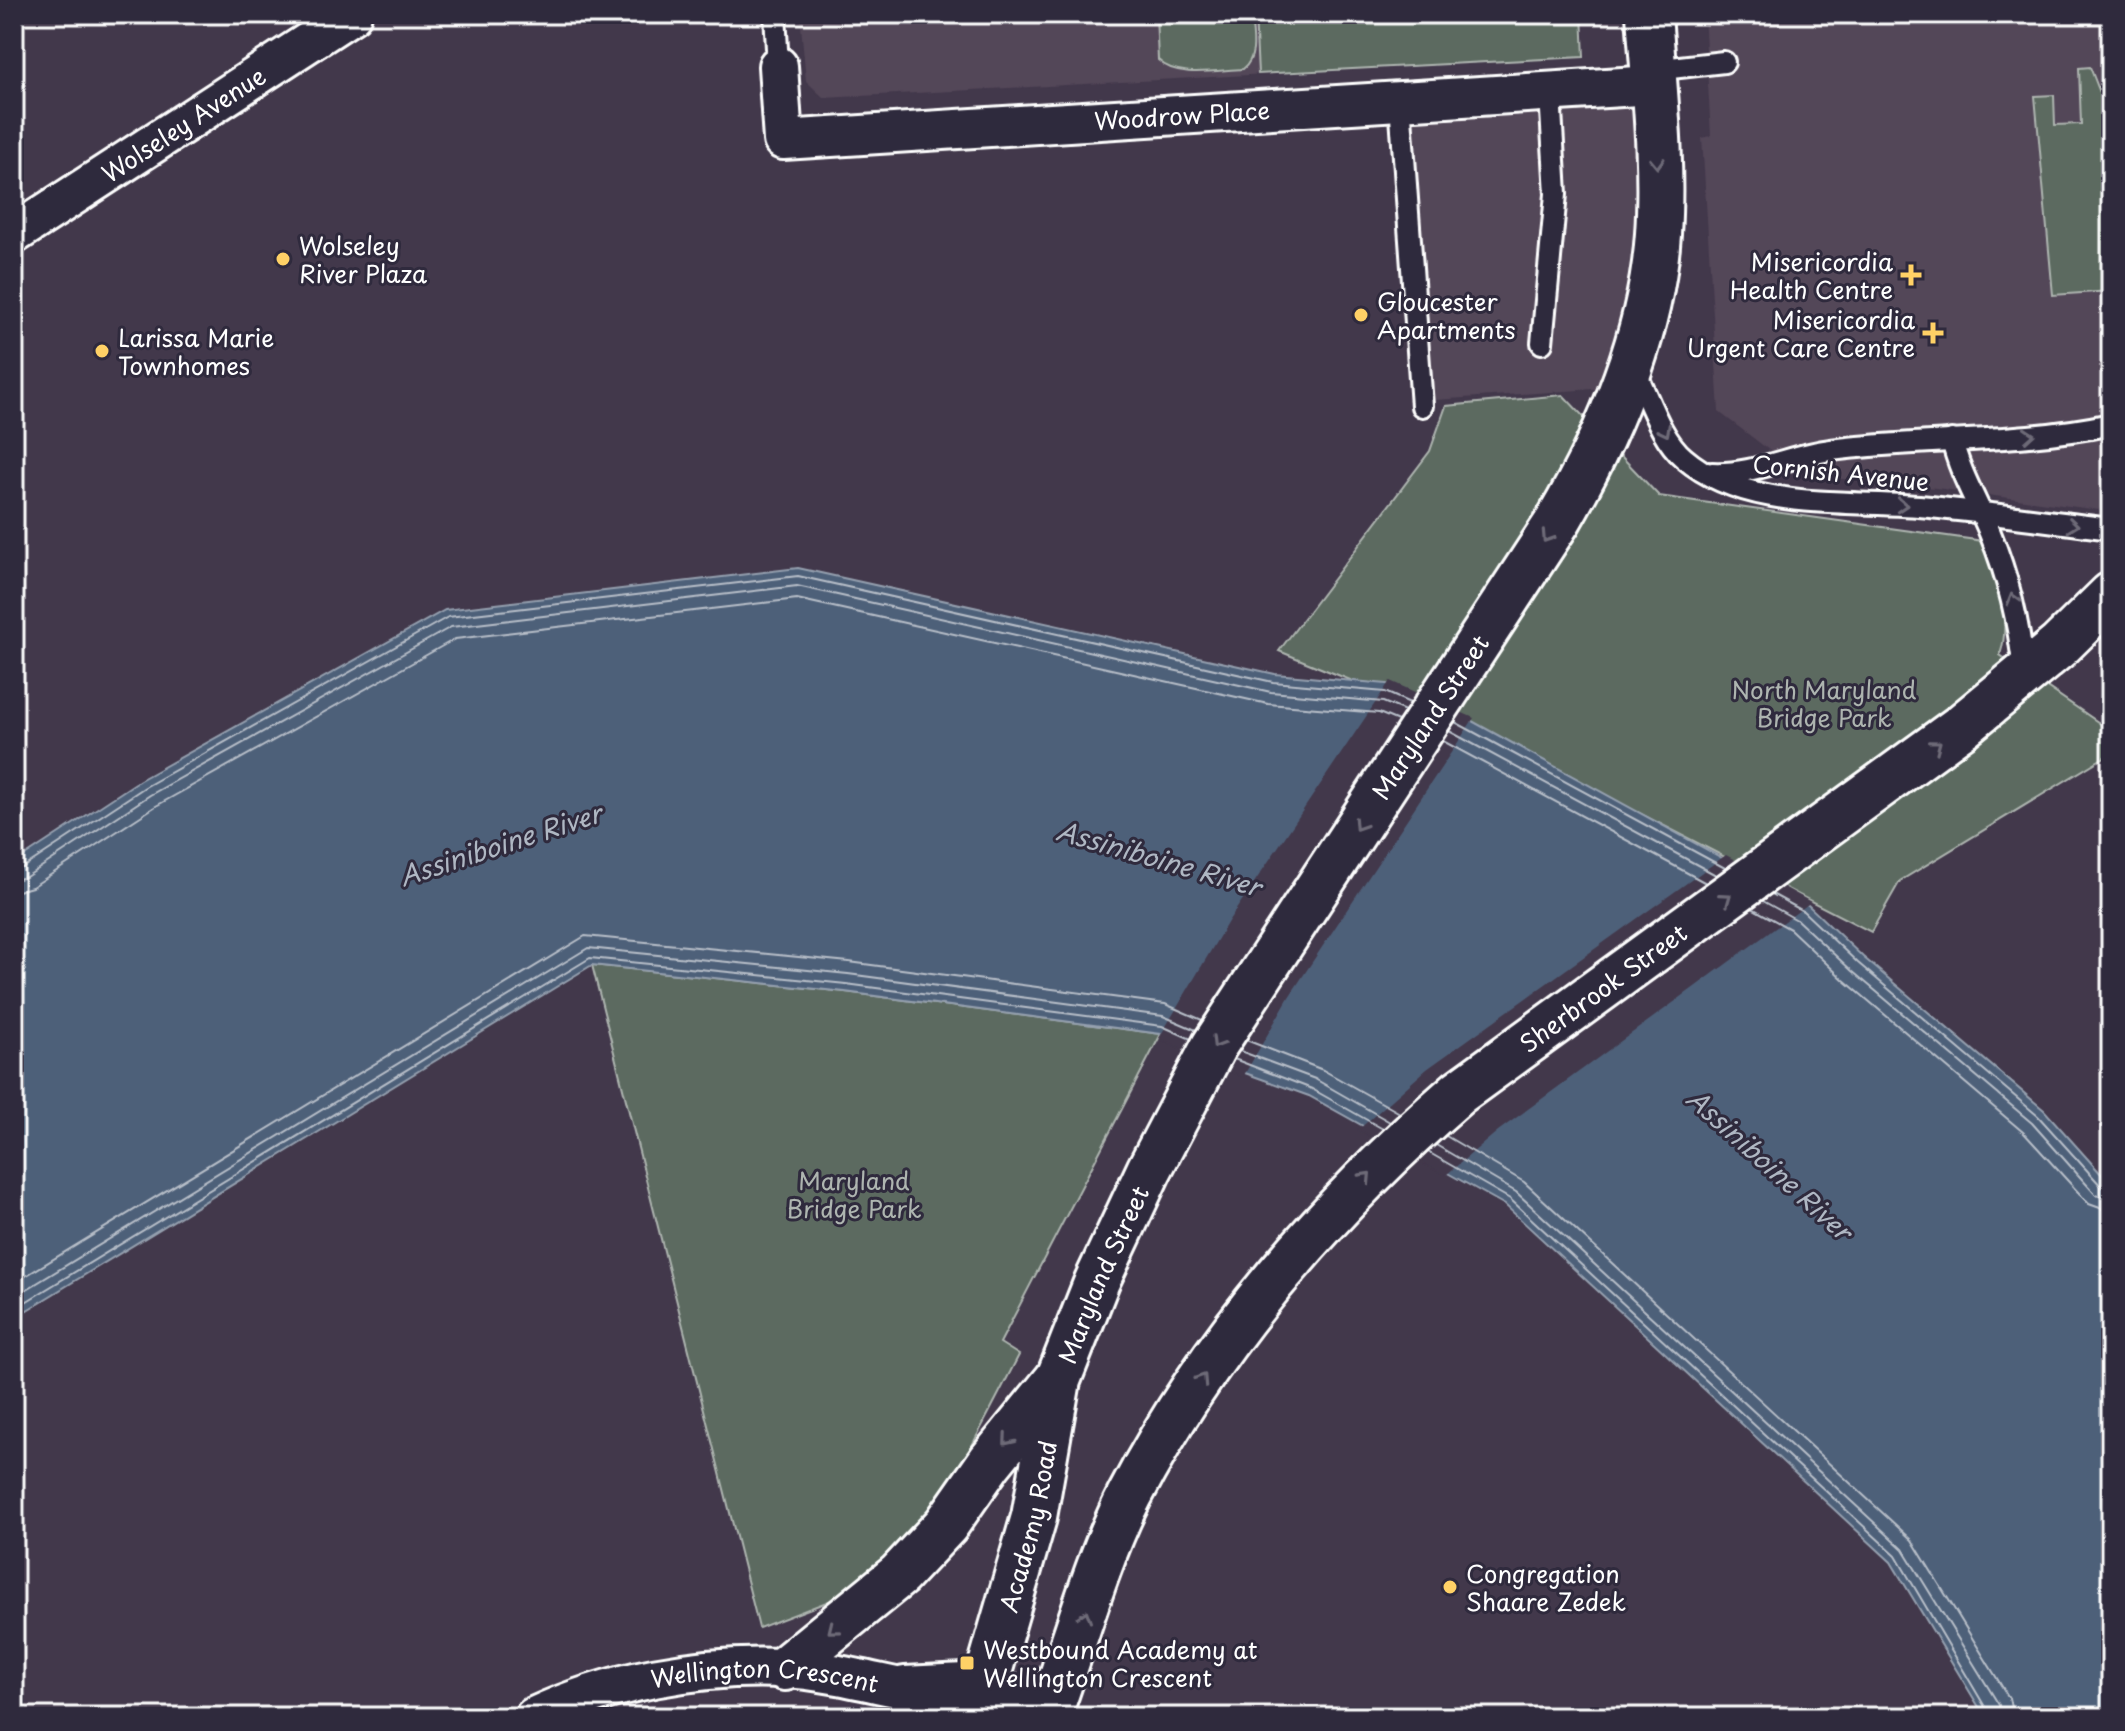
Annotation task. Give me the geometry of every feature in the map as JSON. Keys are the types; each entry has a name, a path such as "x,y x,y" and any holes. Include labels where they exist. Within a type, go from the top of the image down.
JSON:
{"main road":[{"name":"Maryland Street","path":"1058,1380 1104,1267 1214,1046 1543,543 1607,431 1651,287 1658,232 1649,14"},
{"name":"Sherbrook Street","path":"1049,1716 1129,1498 1160,1444 1225,1344 1304,1243 1391,1151 1459,1092 1927,753 2022,678 2111,595"},
{"path":"785,1668 899,1575 946,1525 990,1462 1058,1380"},
{"name":"Academy Road","path":"980,1701 1034,1517 1058,1380"},
{"name":"Wellington Crescent","path":"905,1689 1049,1716"},
{"name":"Wellington Crescent","path":"905,1689 942,1717"}],"street":[{"name":"Wolseley Avenue","path":"14,234 352,14"},
{"name":"Woodrow Place","path":"778,66 783,140 1550,94 1654,78"},
{"name":"Wellington Crescent","path":"534,1717 585,1697 649,1679 718,1669 785,1668 905,1689"}],"lane":[{"path":"775,14 778,66"},
{"path":"1654,78 1724,62"},
{"path":"1542,343 1556,194 1550,94"},
{"path":"1400,102 1422,406"},
{"name":"Cornish Avenue","path":"1630,362 1674,448 1704,472 1730,485 1773,494 1980,512 2111,529"},
{"path":"1704,472 1751,471 1788,458 1832,450 2111,424"},
{"path":"1952,440 1958,468 1980,512 2015,604 2022,678"}],"shaded area":[{"path":"800,14 1582,14 1584,57 824,98 806,81"},
{"name":"Misericordia Health Centre","path":"1704,14 2111,14 2111,487 2099,510 1936,488 1802,475 1719,412 1702,138 1711,136"},
{"path":"1654,85 1622,387 1421,401 1400,102"}],"green space":[{"path":"1156,14 1251,14 1253,44 1248,64 1243,69 1198,72 1166,66 1158,60"},
{"path":"1255,14 1582,14 1584,57 1258,74"},
{"path":"2090,67 2111,121 2111,291 2053,295 2035,96 2054,95 2055,125 2081,124 2079,68"},
{"name":"North Maryland Bridge Park","path":"1563,395 1659,496 1983,541 2003,612 2005,626 2000,655 2111,731 2111,753 1900,881 1871,932 1495,739 1279,651 1430,451 1446,406"},
{"name":"Maryland Bridge Park","path":"592,965 845,992 1161,1034 1000,1343 1019,1355 950,1488 917,1536 845,1595 759,1628"}],"water":[{"name":"Assiniboine River","path":"798,568 1275,674 1387,684 1472,721 1808,905 1863,957 2044,1110 2111,1185 2111,1717 1985,1717 1891,1562 1505,1205 1309,1096 1245,1073 1161,1034 845,992 592,965 14,1318 14,863 140,780 445,610"}],"pier":[{"path":"1390,681 1474,718 1289,997 1243,1077 1159,1038 1229,920"},
{"path":"1726,855 1811,902 1498,1131 1446,1175 1358,1130 1427,1069"}],"place":[{"name":"Wolseley River Plaza","path":"283,259"},
{"name":"Misericordia Health Centre","path":"1911,275"},
{"name":"Gloucester Apartments","path":"1361,315"},
{"name":"Misericordia Urgent Care Centre","path":"1933,333"},
{"name":"Larissa Marie Townhomes","path":"102,351"},
{"name":"Congregation Shaare Zedek","path":"1450,1587"},
{"name":"Westbound Academy at Wellington Crescent","path":"967,1663"}]}
